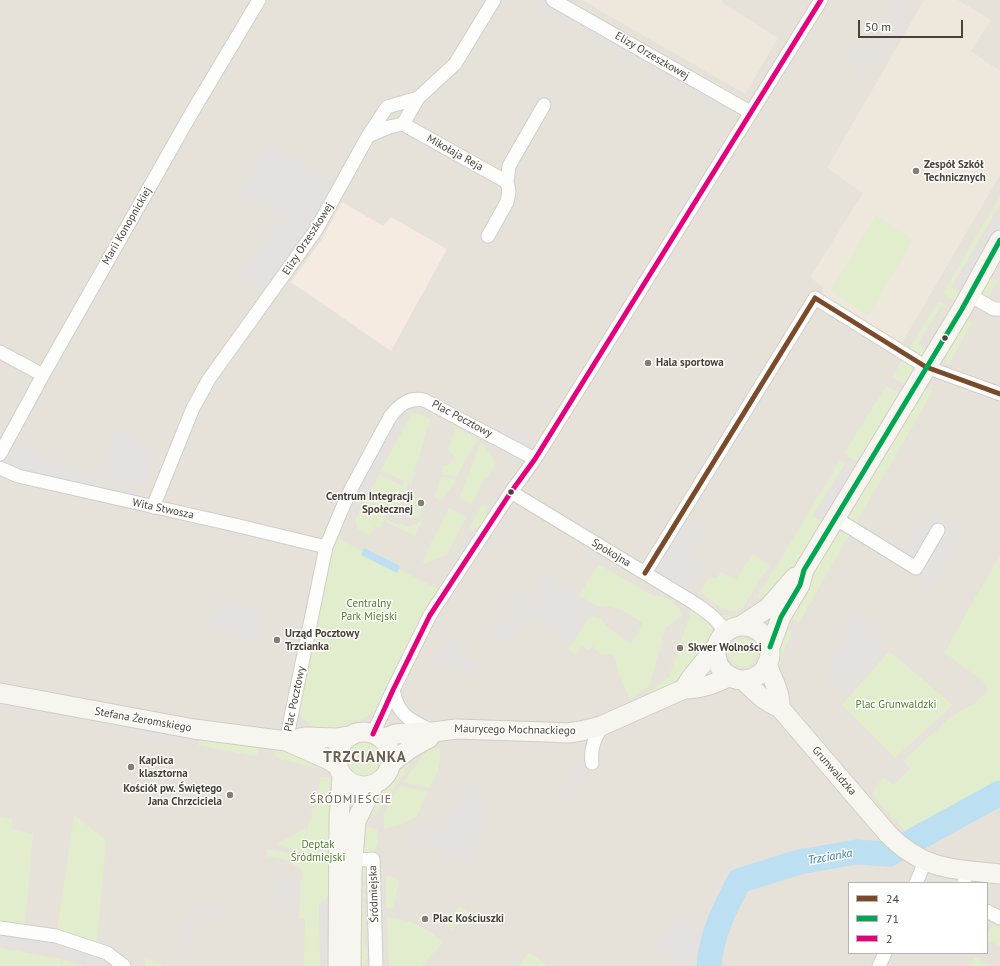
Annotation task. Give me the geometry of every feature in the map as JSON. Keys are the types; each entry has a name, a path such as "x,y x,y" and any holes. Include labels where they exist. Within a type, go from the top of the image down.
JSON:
{"main road":[{"path":"721,640 716,656 718,664 723,671 737,678 751,679 758,676 763,671 781,617 800,585 804,570 969,295 1000,240"},
{"path":"684,689 721,640 734,627 742,625 768,608 791,580 804,570"},
{"path":"742,625 750,626 763,634 780,700 780,708"},
{"name":"Maurycego Mochnackiego","path":"378,736 456,729 568,733 588,730 603,725 684,689 696,689 737,678"},
{"name":"Grunwaldzka","path":"737,678 771,704 780,708 888,834 898,844 918,858"},
{"name":"Stefana Żeromskiego","path":"0,693 194,729 286,741 329,760 340,770"},
{"path":"340,770 348,781 356,785 365,786 374,784 386,776 391,763 391,754 388,746 378,736 366,732 358,733 350,736 344,742 339,749 337,757 340,770 339,820 345,867 351,966"},
{"name":"Maurycego Mochnackiego","path":"391,763 410,748 429,738 434,732"},
{"name":"Stefana Żeromskiego","path":"286,741 304,737 337,738 350,736"},
{"path":"338,966 345,867 356,821 374,784"},
{"path":"918,858 953,869 965,877 1000,874"}],"street":[{"name":"Marii Konopnickiej","path":"0,454 43,375 191,114 259,0"},
{"name":"Elizy Orzeszkowej","path":"153,507 193,408 206,385 316,230 368,136 387,107 418,98 455,64 494,0"},
{"name":"Elizy Orzeszkowej","path":"553,0 750,112"},
{"path":"378,736 393,690 430,615 511,492 536,458 821,0"},
{"path":"368,136 389,127 403,124 418,98"},
{"path":"488,236 507,202 509,191 507,182 509,166 544,105"},
{"name":"Mikołaja Reja","path":"403,124 507,182"},
{"path":"969,295 994,309 1000,309"},
{"path":"645,574 815,298 926,367 1000,394"},
{"path":"0,352 43,375"},
{"name":"Plac Pocztowy","path":"286,741 326,547 352,487 397,406 411,399 417,398 427,401 536,458"},
{"name":"Wita Stwosza","path":"0,468 18,476 326,547"},
{"name":"Spokojna","path":"511,492 691,601 708,613 722,626 721,640"},
{"path":"835,518 916,568 938,530"},
{"path":"393,690 395,700 403,714 434,732"},
{"path":"568,733 583,740 592,756 598,733 603,725"},
{"path":"916,882 918,858"},
{"name":"Śródmiejska","path":"345,867 373,859 376,966"},
{"path":"988,911 1000,918"},
{"path":"0,928 55,936 107,952 124,966"},
{"path":"879,966 885,954"}],"shaded area":[{"path":"0,0 1000,0 1000,966 0,966"},
{"path":"529,0 553,0 729,101 723,111"},
{"path":"582,0 722,0 724,4 778,38 745,94"},
{"path":"895,0 899,0 915,10 881,66 869,59 866,63 865,74 848,64 849,54 855,45 864,50"},
{"name":"Zespół Szkół Technicznych","path":"924,0 958,0 991,20 971,51 1000,71 1000,175 902,343 822,296 823,287 810,277 863,193 827,168"},
{"path":"268,143 336,182 302,236 263,291 240,274 280,217 238,191"},
{"path":"342,202 383,226 391,217 447,249 391,351 291,282 322,239"},
{"path":"1000,205 1000,228 962,293 952,287"},
{"path":"401,410 409,413 352,519 346,510"},
{"path":"507,426 537,443 529,455 487,432"},
{"path":"118,428 158,453 145,489 94,470"},
{"path":"16,442 42,455 138,491 136,497 18,468 12,464 9,459 10,452"},
{"path":"845,464 855,470 823,522 813,516"},
{"path":"936,513 964,526 932,585 919,577 924,568 901,555 920,521 930,526"},
{"path":"688,516 707,527 691,554 707,564 691,589 661,573 659,567 660,560"},
{"path":"504,517 505,526 489,550 481,551"},
{"path":"482,527 456,566 452,563 475,528"},
{"path":"238,529 298,542 296,548 236,535"},
{"path":"602,552 664,589 655,589 603,558"},
{"path":"543,572 596,606 572,644 526,616 509,644 490,633 516,591 535,602 537,583"},
{"path":"217,598 265,612 258,643 206,628"},
{"path":"852,611 882,630 873,638 889,649 848,697 828,677"},
{"path":"444,636 468,648 464,657 475,663 469,677 433,659"},
{"path":"0,701 39,708 38,717 0,711"},
{"path":"104,719 197,736 195,747 107,731"},
{"path":"578,758 589,760 588,768 570,796 558,797"},
{"path":"903,761 910,769 893,785 884,777"},
{"path":"465,783 476,788 490,808 470,863 403,835 421,822 445,831"},
{"path":"277,877 300,882 299,911 271,907"},
{"path":"329,895 331,960 325,966 320,966 319,905"},
{"path":"205,905 225,908 222,910 221,916 204,915 196,924 186,951 175,947 187,918 196,909"},
{"path":"677,915 710,930 692,966 677,966 660,955 657,949 658,943"},
{"path":"0,934 54,944 52,954 0,946"},
{"path":"57,944 105,957 101,966 96,966 56,953"},
{"path":"519,950 524,954 516,966 509,966"}],"green space":[{"path":"1000,196 1000,205 952,287 962,293 957,302 944,295 944,291"},
{"path":"876,216 913,240 868,315 831,290"},
{"path":"989,279 998,280 987,299 982,293"},
{"path":"938,302 953,309 951,312 941,306 918,344 927,350 920,359 907,352"},
{"path":"966,319 972,323 948,366 946,356 948,349"},
{"path":"902,361 915,370 906,385 892,377"},
{"path":"886,386 897,392 899,395 860,461 856,461 846,455 845,452"},
{"path":"926,388 933,391 856,523 849,519 849,515 923,389"},
{"path":"418,413 430,419 411,485 408,484 405,490 409,491 406,502 391,507 380,528 375,526 370,536 358,529 356,517 379,475 402,486 404,481 381,470 411,415"},
{"path":"455,428 478,439 457,476 441,474 443,466 449,465 453,459 453,454 448,450"},
{"path":"481,442 496,462 488,477 485,478 472,504 459,498"},
{"path":"840,460 855,470 845,465 813,515 823,522 810,543 767,601 758,597 760,591"},
{"path":"441,477 456,479 442,501 434,497"},
{"path":"411,498 423,498 425,501 421,507 420,516 412,519 405,508"},
{"path":"482,505 487,507 486,520 482,527 475,528 473,531 470,528"},
{"path":"449,508 466,517 447,555 422,564 430,545"},
{"path":"425,514 415,536 385,521 386,519 399,526 400,524 412,526 418,523"},
{"path":"841,532 849,535 799,623 790,616 837,533"},
{"name":"Centralny Park Miejski","path":"333,536 440,590 423,615 375,710 365,718 354,721 341,731 325,732 310,725 301,716 298,702"},
{"path":"752,554 770,565 741,610 730,611 725,609 714,603 700,592 710,576 716,579 721,572 736,580"},
{"path":"1000,555 1000,791 914,838 879,803 875,797 874,791 884,777 893,785 909,769 903,761 948,719 974,704 988,690 984,682 945,653"},
{"path":"600,565 654,596 668,599 675,604 682,616 666,628 649,686 630,700 619,674 616,660 612,654 602,655 592,646 588,650 582,646 575,654 568,649 582,625 581,620 592,616 602,619 606,626 631,644 643,624 629,614 616,608 602,606 585,607 575,601 596,568"},
{"path":"752,605 756,606 740,619 729,624 721,615 738,617 744,614"},
{"path":"692,609 711,624 714,632 712,642 677,682 635,702 669,677"},
{"path":"784,626 790,631 791,634 783,653 778,672 776,666"},
{"path":"743,639 753,643 757,653 753,663 743,667 733,663 729,653 733,643"},
{"name":"Plac Grunwaldzki","path":"889,651 953,705 895,758 842,705"},
{"path":"200,737 260,747 257,755 254,756 198,745"},
{"path":"365,739 375,742 381,748 384,758 381,768 375,774 365,777 355,774 349,768 346,758 349,748 355,742"},
{"path":"433,748 438,749 440,759 438,769 430,788 404,782 424,753"},
{"path":"275,749 295,752 324,764 326,770 279,759 275,755"},
{"path":"417,754 376,814 368,817 374,799 389,785 410,759"},
{"name":"Deptak Śródmiejski","path":"321,777 330,777 335,844 335,966 304,966 305,918 299,918 300,881 303,877 303,870 293,865 291,861 266,856 268,849 302,855"},
{"path":"400,786 428,792 417,816 402,824 384,829 384,813"},
{"path":"74,815 106,840 97,943 57,932"},
{"path":"0,817 12,819 11,829 33,834 25,927 0,923"},
{"path":"362,825 377,830 378,841 374,851 367,853 362,851"},
{"path":"306,828 301,851 276,844"},
{"path":"359,866 366,866 371,875 362,883 366,888 362,891 366,896 362,900 365,903 362,907 365,910 362,914 365,917 364,946 368,950 366,954 368,957 364,961 369,966 356,966"},
{"path":"386,876 392,877 399,881 392,908 386,906"},
{"path":"458,907 465,909 470,913 451,930 447,927 451,917"},
{"path":"387,917 403,920 417,925 431,932 444,942 421,966 389,966"},
{"path":"993,924 1000,928 1000,946 988,940 988,932"},
{"path":"0,948 61,959 60,966 0,966"},
{"path":"528,953 530,953 548,966 518,966"},
{"path":"144,957 163,966 144,966 146,965"},
{"path":"974,957 993,966 970,966"},
{"path":"62,960 84,966 62,966"}],"water":[{"path":"364,548 400,566 397,573 361,555"}],"waterway":[{"name":"Trzcianka","path":"709,966 710,955 716,933 739,881 799,862 856,852 889,854 1000,793"}],"transit line":[{"name":"2","path":"373,734 430,615 511,492 535,459 821,0"},
{"name":"71","path":"770,647 781,617 800,585 804,570 962,309 1000,240"},
{"name":"24","path":"645,573 815,298 926,367 1000,394"}],"place":[{"name":"Zespół Szkół Technicznych","path":"916,171"},
{"name":"Hala sportowa","path":"648,363"},
{"name":"Centrum Integracji Społecznej","path":"421,503"},
{"name":"Urząd Pocztowy Trzcianka","path":"277,640"},
{"name":"Skwer Wolności","path":"680,648"},
{"name":"Kaplica klasztorna","path":"131,767"},
{"name":"Kościół pw. Świętego Jana Chrzciciela","path":"230,795"},
{"name":"Plac Kościuszki","path":"425,919"}],"district":[{"name":"TRZCIANKA","path":"365,758"},
{"name":"ŚRÓDMIEŚCIE","path":"351,800"}]}
